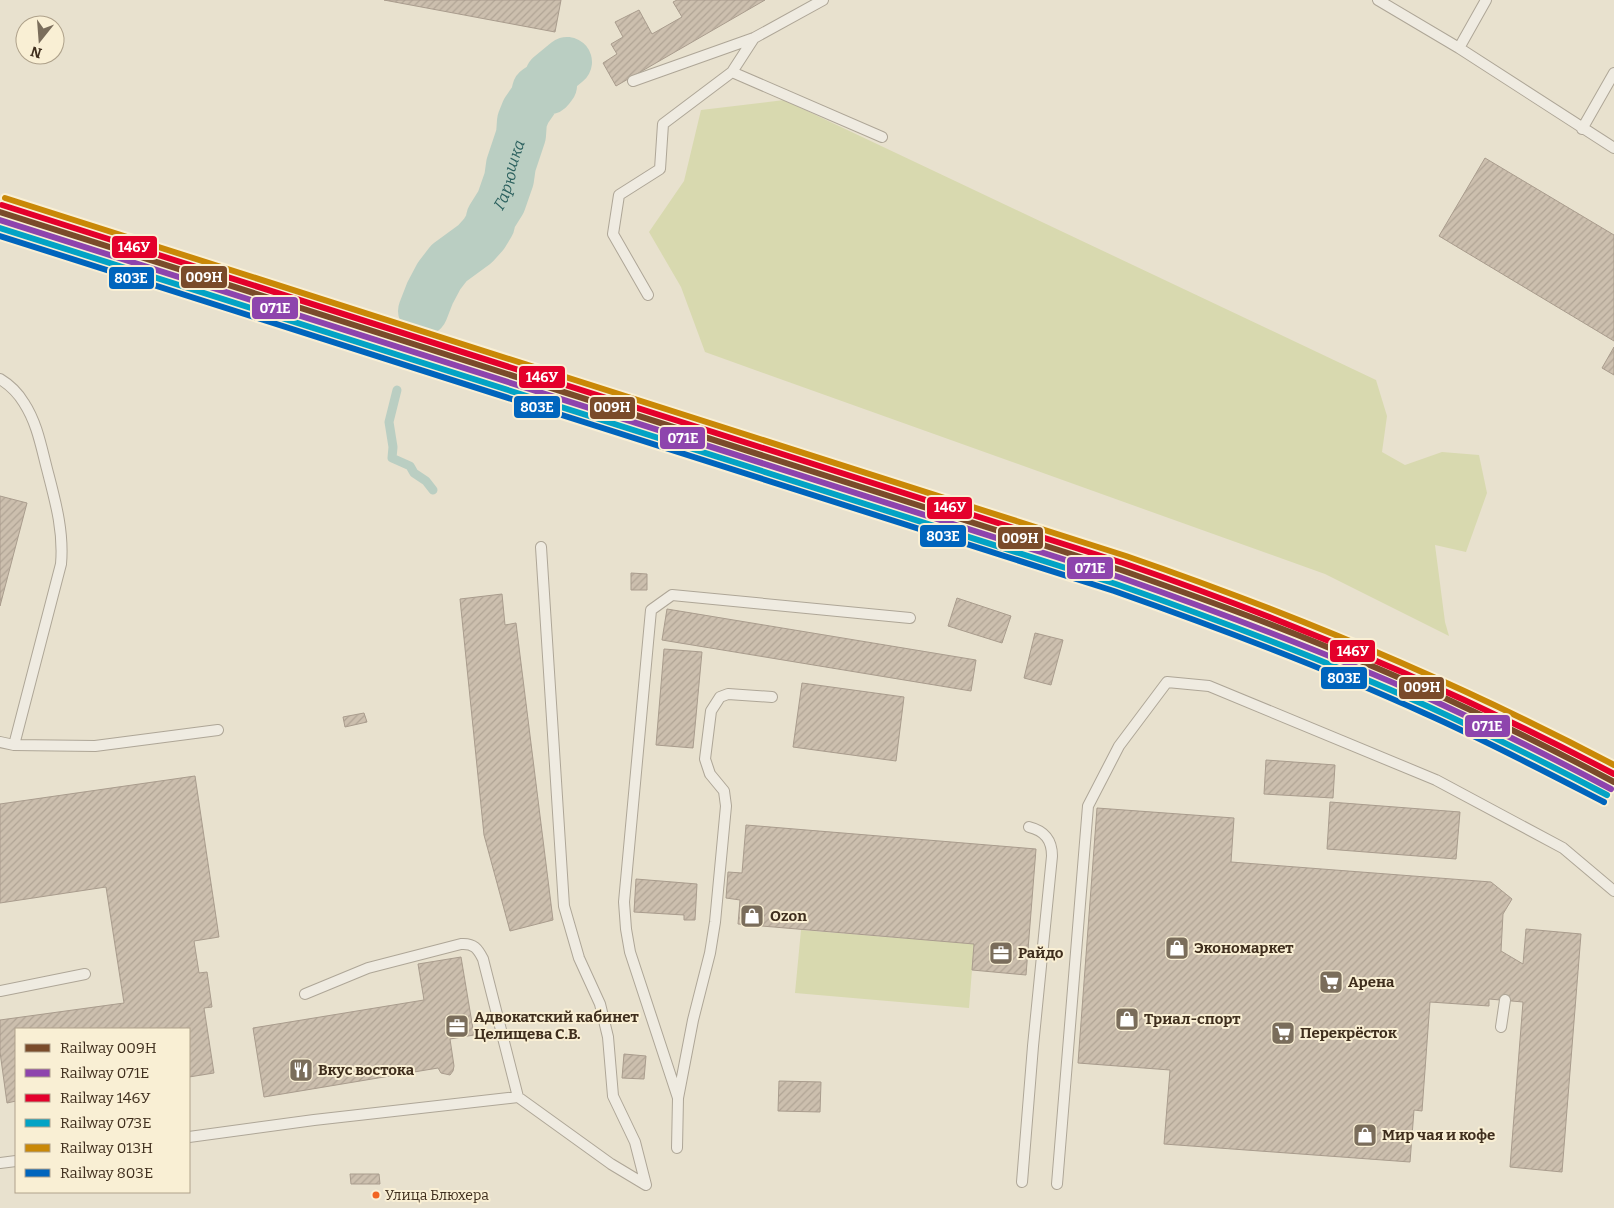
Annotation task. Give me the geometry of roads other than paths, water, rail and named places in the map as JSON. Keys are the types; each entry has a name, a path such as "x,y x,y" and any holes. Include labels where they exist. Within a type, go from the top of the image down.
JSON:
{"lane":[{"path":"633,81 754,38 823,0"},
{"path":"1378,0 1459,48 1614,148"},
{"path":"1459,48 1486,0"},
{"path":"648,295 613,234 619,195 660,169 663,124 732,72 754,38"},
{"path":"732,72 882,137"},
{"path":"1582,129 1614,73"},
{"path":"0,378 8,384 25,404 39,436 56,505 63,547 61,564 14,745"},
{"path":"305,994 375,966 461,944 468,943 474,946 484,959 518,1097 611,1164 646,1185 635,1142 613,1096 608,1037 600,1004 579,958 564,906 541,546"},
{"path":"678,1098 630,952 624,902 651,610 672,595 910,618"},
{"path":"1057,1184 1088,806 1119,746 1167,682 1209,686 1436,780 1563,848 1614,892"},
{"path":"677,1148 678,1098 693,1020 710,953 715,922 726,806 724,791 710,774 705,759 710,711 720,697 728,694 772,697"},
{"path":"0,742 14,745 95,746 218,730"},
{"path":"1022,1182 1033,1046 1052,856 1052,846 1049,840 1037,829 1029,827"},
{"path":"0,991 85,974"},
{"path":"1501,1027 1504,1000"},
{"path":"190,1137 314,1120 518,1097"},
{"path":"0,1163 15,1161"}],"waterway":[{"name":"Гарюшка","path":"423,311 439,276 449,263 475,244 490,224 491,218 501,202 509,179 526,111 535,98 537,90 540,88 549,89 552,85 550,76 567,62"},
{"name":"Гарюшка","path":"397,390 389,422 393,447 392,458 410,466 414,473 426,481 433,490"}],"rail line":[{"name":"013Н","path":"5,198 1126,556 1189,578 1374,651 1495,705 1614,765"},
{"name":"146У","path":"2,205 1123,563 1249,609 1373,659 1494,714 1614,774"},
{"name":"009Н","path":"0,212 1121,570 1279,628 1403,679 1495,721 1614,782"},
{"name":"071Е","path":"0,220 1119,577 1198,605 1392,682 1498,731 1611,789"},
{"name":"073Е","path":"0,228 1116,584 1195,612 1389,689 1495,738 1607,795"},
{"name":"803Е","path":"0,236 1114,591 1193,619 1386,696 1447,723 1604,802"}],"place":[{"name":"Ozon","path":"752,916"},
{"name":"Экономаркет","path":"1177,948"},
{"name":"Райдо","path":"1001,953"},
{"name":"Арена","path":"1331,982"},
{"name":"Триал-спорт","path":"1127,1019"},
{"name":"Адвокатский кабинет Целищева С.В.","path":"457,1026"},
{"name":"Перекрёсток","path":"1283,1033"},
{"name":"Вкус востока","path":"301,1070"},
{"name":"Мир чая и кофе","path":"1365,1135"},
{"name":"Улица Блюхера","path":"376,1195"}]}
